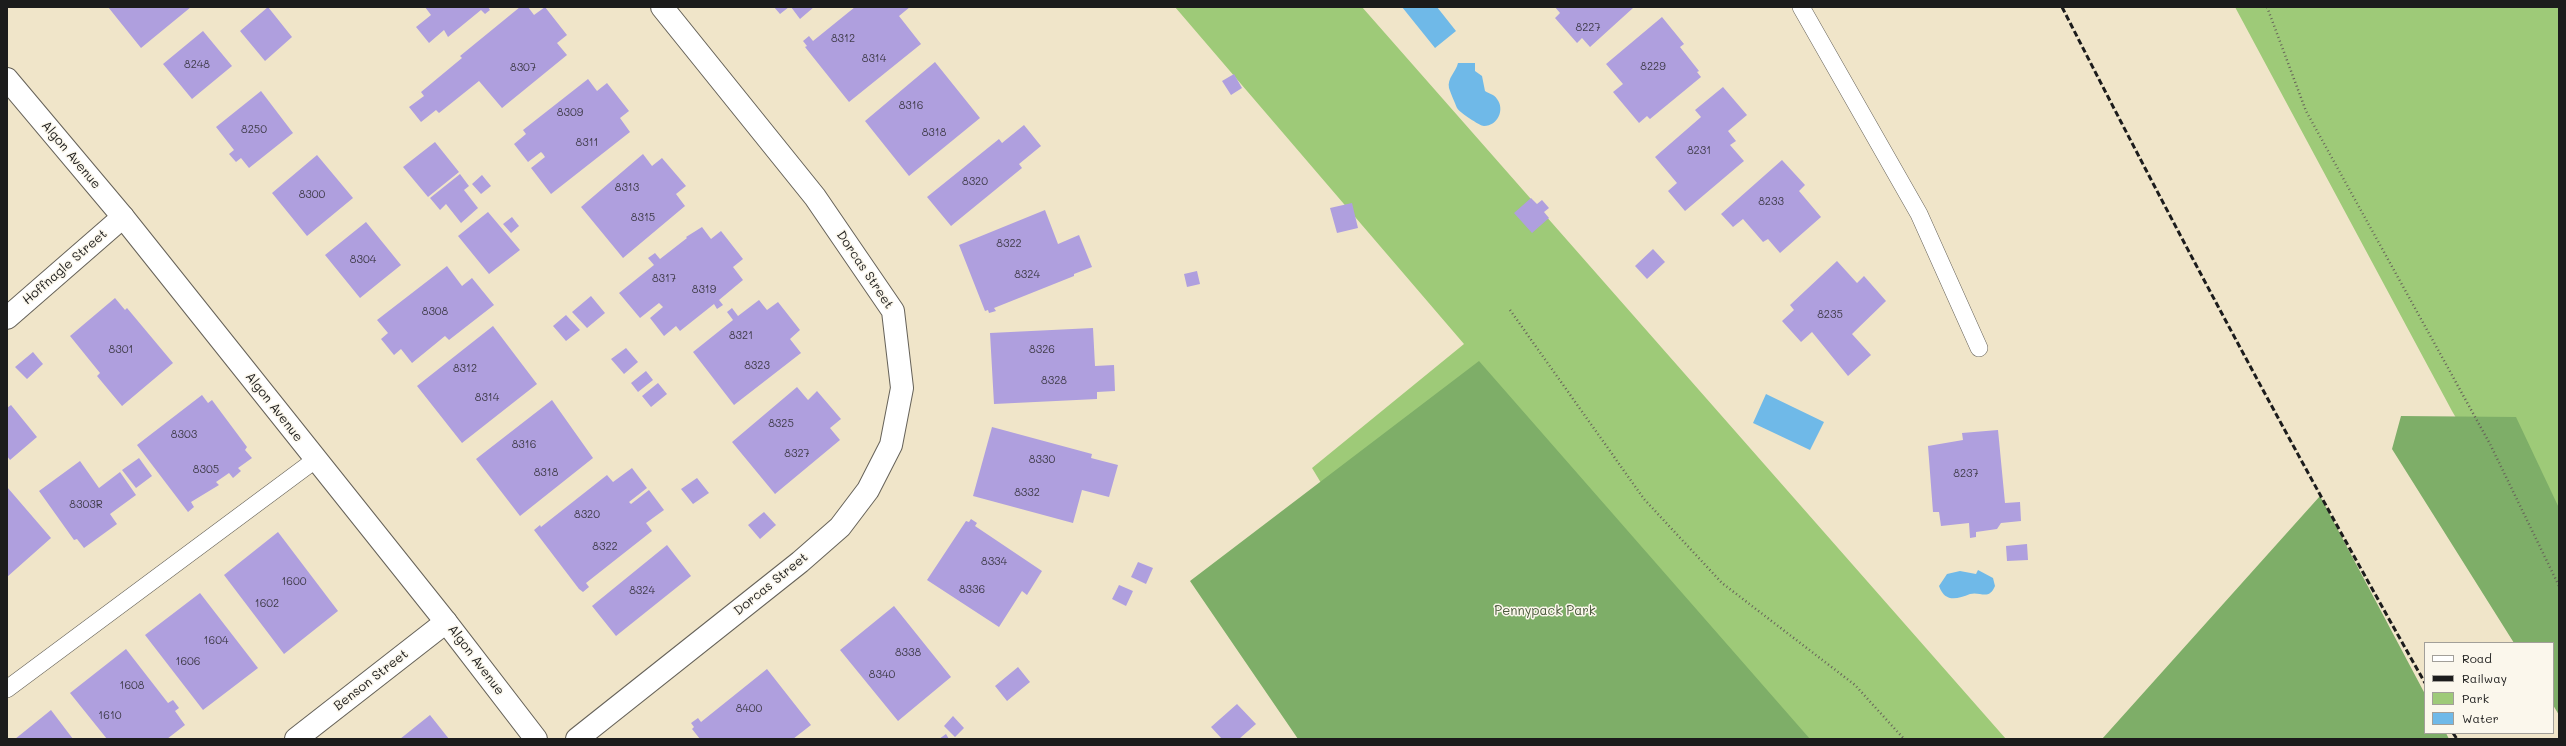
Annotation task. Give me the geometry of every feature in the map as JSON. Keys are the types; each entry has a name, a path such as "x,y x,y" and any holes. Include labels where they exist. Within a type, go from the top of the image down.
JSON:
{"street":[{"name":"Dorcas Street","path":"577,739 800,562 840,527 868,490 891,445 902,388 893,311 815,197 662,7"},
{"name":"Algon Avenue","path":"7,79 123,217 315,460 446,622 536,739"},
{"name":"Hoffnagle Street","path":"7,318 123,217"},
{"name":"Benson Street","path":"296,739 446,622"}],"lane":[{"path":"1800,7 1919,214 1979,348"},
{"path":"7,689 315,460"}],"path":[{"path":"2267,7 2306,110 2490,444 2559,586"},
{"path":"1510,310 1546,358 1644,498 1711,572 1722,583 1855,685 1904,739"}],"green space":[{"path":"1175,7 1362,7 2006,739 1443,739 1465,721 1312,468 1464,344"},
{"path":"2235,7 2559,7 2559,595 2452,411"},
{"name":"Pennypack Park","path":"1479,361 1810,739 1298,739 1190,581"},
{"path":"2401,416 2516,417 2559,508 2559,715 2554,707 2554,642 2513,642 2392,449"},
{"path":"2320,496 2424,692 2424,734 2446,734 2449,739 2102,739"}],"water":[{"path":"1402,7 1437,7 1456,31 1435,48"},
{"path":"1458,63 1475,63 1475,71 1482,76 1485,91 1496,97 1499,103 1500,112 1499,116 1493,123 1484,126 1465,115 1457,108 1449,88 1449,81"},
{"path":"1766,394 1824,422 1810,450 1753,423"},
{"path":"1978,570 1993,578 1995,586 1993,591 1990,593 1974,593 1952,598 1945,595 1939,586 1947,574 1960,571 1976,574"}],"building":[{"path":"108,7 191,7 141,48"},
{"path":"268,7 292,37 265,61 240,31"},
{"path":"425,7 488,7 490,10 485,14 481,10 448,37 444,30 429,43 416,27 431,15"},
{"path":"520,7 528,7 534,15 545,7 567,35 557,43 567,55 502,108 479,81 439,113 436,110 421,122 409,107 424,96 421,92 462,58 460,56"},
{"path":"774,7 789,7 780,14"},
{"path":"791,7 814,7 800,19"},
{"path":"855,7 910,7 899,16 921,44 849,102 805,47 807,46 803,41 809,36 813,41"},
{"path":"1555,7 1633,8 1590,47 1582,38 1577,43 1555,18 1560,13"},
{"path":"1662,17 1684,44 1680,47 1699,71 1697,72 1701,77 1650,119 1647,116 1639,123 1613,92 1623,84 1606,64"},
{"path":"203,31 232,66 192,99 163,64"},
{"path":"935,62 980,118 909,176 865,121"},
{"path":"1234,74 1242,88 1231,95 1222,81"},
{"path":"588,79 597,91 607,83 629,111 620,118 630,132 551,194 531,168 545,157 543,154 541,152 528,162 514,144 526,134 523,130"},
{"path":"1723,87 1747,115 1728,131 1736,141 1730,145 1744,161 1685,211 1668,191 1677,183 1655,157 1701,117 1695,110"},
{"path":"261,91 293,133 249,168 241,158 236,162 229,154 234,150 216,127"},
{"path":"1024,125 1041,146 1019,164 1022,168 951,226 927,197 999,139 1002,143"},
{"path":"435,142 459,172 428,197 403,167"},
{"path":"643,154 652,166 662,158 686,186 676,194 685,206 623,258 581,207"},
{"path":"317,155 353,198 307,236 272,193"},
{"path":"1782,160 1805,185 1799,191 1821,217 1780,253 1768,239 1763,242 1743,219 1733,227 1721,214"},
{"path":"460,174 469,186 464,190 478,208 461,223 446,204 440,210 430,198"},
{"path":"482,175 491,186 481,194 472,184"},
{"path":"1531,198 1537,204 1542,200 1549,208 1544,212 1549,218 1532,233 1514,213"},
{"path":"1352,203 1358,228 1337,233 1330,208"},
{"path":"1045,210 1058,244 1079,235 1092,267 1074,274 1074,276 994,308 996,311 989,313 988,310 985,311 959,245"},
{"path":"488,212 520,250 489,274 458,236"},
{"path":"512,217 519,226 511,233 503,224"},
{"path":"366,222 401,265 360,298 325,255"},
{"path":"702,227 711,239 721,231 743,259 733,267 743,280 719,300 723,305 717,309 714,304 680,331 676,326 664,336 650,318 663,307 659,303 640,318 619,293 654,265 648,258 655,253 660,259 687,238 686,237"},
{"path":"1653,249 1665,262 1647,279 1635,266"},
{"path":"1837,261 1857,283 1864,276 1886,301 1852,334 1871,355 1848,376 1812,332 1801,342 1782,321 1794,310 1790,305"},
{"path":"447,266 462,286 472,278 494,305 449,340 445,336 412,363 401,349 394,355 381,339 388,333 377,320"},
{"path":"1197,271 1200,284 1187,287 1184,274"},
{"path":"591,296 605,313 587,328 572,312"},
{"path":"115,298 125,310 127,308 173,363 122,406 97,376 100,373 70,336"},
{"path":"759,300 767,310 778,302 800,330 790,339 801,353 734,405 693,352 733,320 727,312 732,308 738,316"},
{"path":"566,315 580,330 566,341 553,326"},
{"path":"493,326 537,384 462,443 417,386"},
{"path":"1093,328 1095,366 1114,365 1115,391 1097,392 1097,399 994,404 990,333"},
{"path":"626,348 638,362 624,374 611,359"},
{"path":"33,352 43,364 27,379 15,367"},
{"path":"646,371 653,380 638,392 631,383"},
{"path":"658,383 667,394 651,407 642,396"},
{"path":"797,387 808,400 817,391 841,419 830,428 840,440 775,494 732,442"},
{"path":"202,395 208,403 212,400 247,447 245,450 252,458 238,468 241,471 233,478 229,473 216,482 219,485 191,502 194,507 188,512 137,445"},
{"path":"552,400 593,458 520,516 476,459"},
{"path":"11,405 37,437 10,460 7,456 7,408"},
{"path":"992,427 1092,454 1091,458 1118,465 1109,497 1082,490 1073,523 973,496"},
{"path":"1998,430 2005,503 2020,502 2021,521 2001,523 1997,529 1976,532 1976,537 1970,538 1969,523 1941,526 1939,512 1933,512 1928,446 1963,440 1962,433"},
{"path":"139,458 152,476 136,488 122,470"},
{"path":"80,461 99,488 120,472 136,495 110,514 117,524 84,548 77,539 74,540 39,491"},
{"path":"632,468 647,488 629,502 631,504 649,490 664,510 646,523 652,531 586,583 589,587 583,592 579,589 534,530 540,525 541,527 607,475 613,482"},
{"path":"697,478 709,493 693,504 681,489"},
{"path":"7,487 51,538 7,577"},
{"path":"764,512 776,525 760,539 748,525"},
{"path":"971,519 977,523 975,526 1042,571 1027,595 1022,591 999,627 927,580 966,521 969,522"},
{"path":"278,532 338,611 284,654 224,575"},
{"path":"2027,544 2028,560 2007,561 2006,546"},
{"path":"667,545 691,576 616,636 592,606"},
{"path":"1138,562 1153,568 1146,584 1131,577"},
{"path":"1119,585 1133,591 1126,606 1112,599"},
{"path":"200,593 258,668 203,710 145,635"},
{"path":"894,606 951,677 898,721 840,650"},
{"path":"126,649 168,703 173,700 179,708 175,711 185,725 167,739 107,739 70,693"},
{"path":"1018,667 1030,682 1007,701 995,686"},
{"path":"767,669 811,725 793,739 700,739 692,729 694,727 691,723 698,718 701,722"},
{"path":"1237,704 1256,724 1239,739 1222,739 1211,727"},
{"path":"51,710 73,739 15,739 25,731"},
{"path":"430,715 449,739 400,739"},
{"path":"953,716 964,728 955,737 944,726"},
{"path":"946,734 949,739 939,739"}],"railway":[{"path":"2062,7 2240,347 2331,515 2424,681"},
{"path":"2454,734 2457,739"}]}
